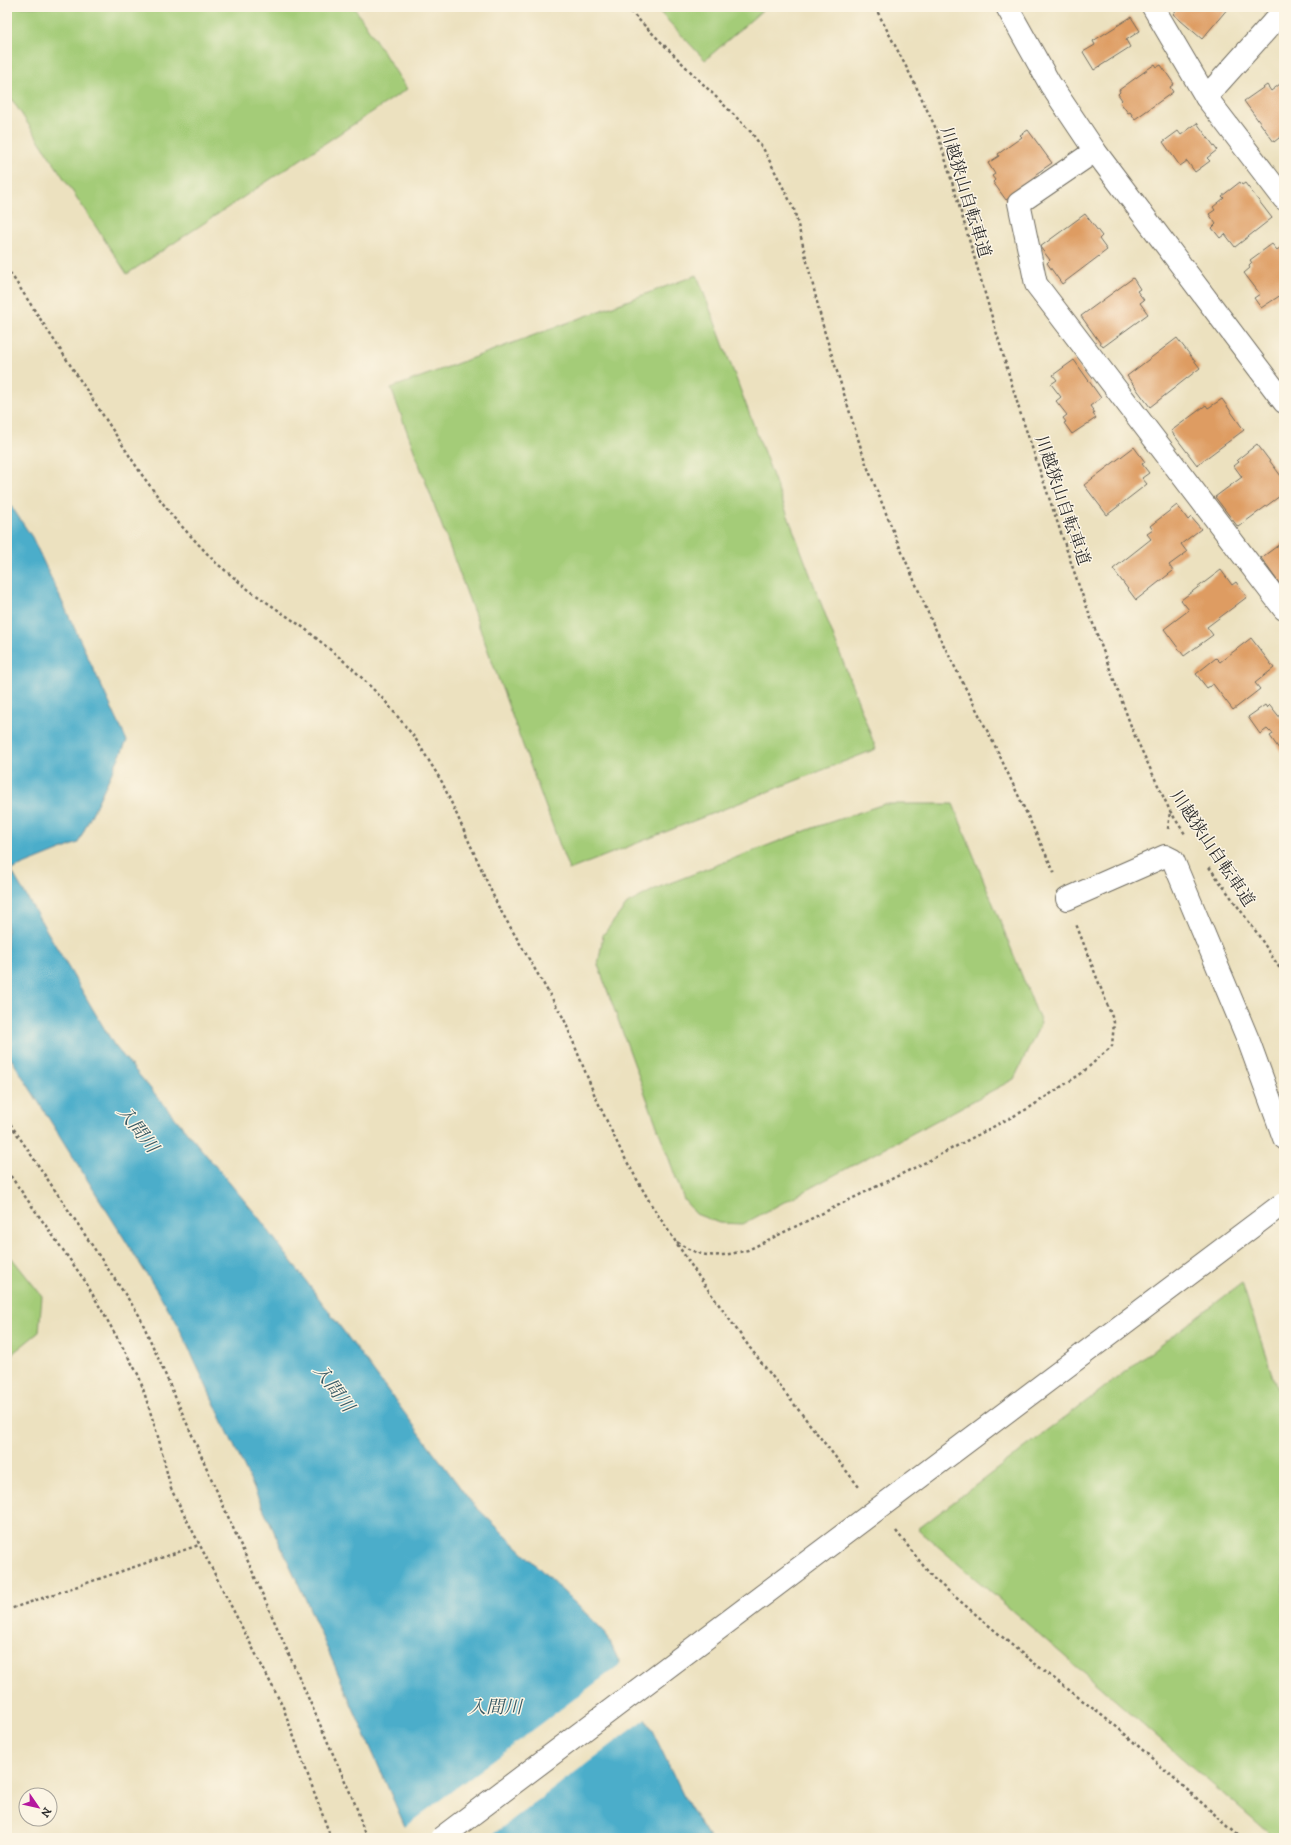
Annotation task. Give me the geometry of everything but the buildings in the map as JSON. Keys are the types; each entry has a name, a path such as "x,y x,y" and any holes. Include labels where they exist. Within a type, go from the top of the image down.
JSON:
{"street":[{"path":"1007,7 1050,84 1096,151 1284,402"},
{"path":"1153,7 1206,98 1284,199"},
{"path":"1206,98 1284,10"},
{"path":"1096,151 1019,203 1036,284 1284,609"},
{"path":"1067,899 1165,856 1173,860 1249,1042 1284,1138"},
{"path":"441,1838 1283,1204"}],"path":[{"path":"626,7 751,132 764,150 794,209 824,330 865,460 892,529 933,624 997,750 1067,899 1114,1022 1112,1046 1082,1074 1029,1108 930,1160 748,1250 721,1257 703,1255 687,1249 675,1241"},
{"name":"川越狭山自転車道","path":"875,7 913,80 937,131 1020,412 1079,586 1134,734 1170,811 1186,836"},
{"path":"7,268 142,475 173,517 215,562 249,590 304,628 351,667 385,701 415,738 442,782 498,906 564,1019 595,1096 622,1153 652,1206 698,1277 750,1348 862,1491"},
{"name":"川越狭山自転車道","path":"1204,861 1256,933 1284,975"},
{"path":"7,1119 139,1315 356,1806 366,1838"},
{"path":"7,1171 85,1281 139,1376 159,1440 171,1490 283,1707 331,1838"},
{"path":"892,1528 933,1578 1020,1652 1118,1728 1241,1838"},
{"path":"7,1610 199,1545"}],"green space":[{"path":"7,7 354,7 407,89 127,274 7,92"},
{"path":"655,7 766,7 705,60"},
{"path":"697,275 876,749 569,870 391,388"},
{"path":"884,804 953,804 1041,1023 1014,1079 743,1224 719,1223 696,1214 684,1200 598,965 603,935 627,904 657,888 813,828"},
{"path":"7,1252 42,1296 39,1332 7,1358"},
{"path":"1242,1283 1284,1411 1284,1838 1274,1838 918,1529"}],"water":[{"name":"入間川","path":"7,500 32,537 127,741 78,843 11,870 114,1045 259,1218 471,1502 605,1632 685,1799 709,1838 410,1838 305,1598 176,1321 7,1052"}],"pier":[{"path":"622,1663 648,1717 488,1838 408,1838 403,1828"}]}
